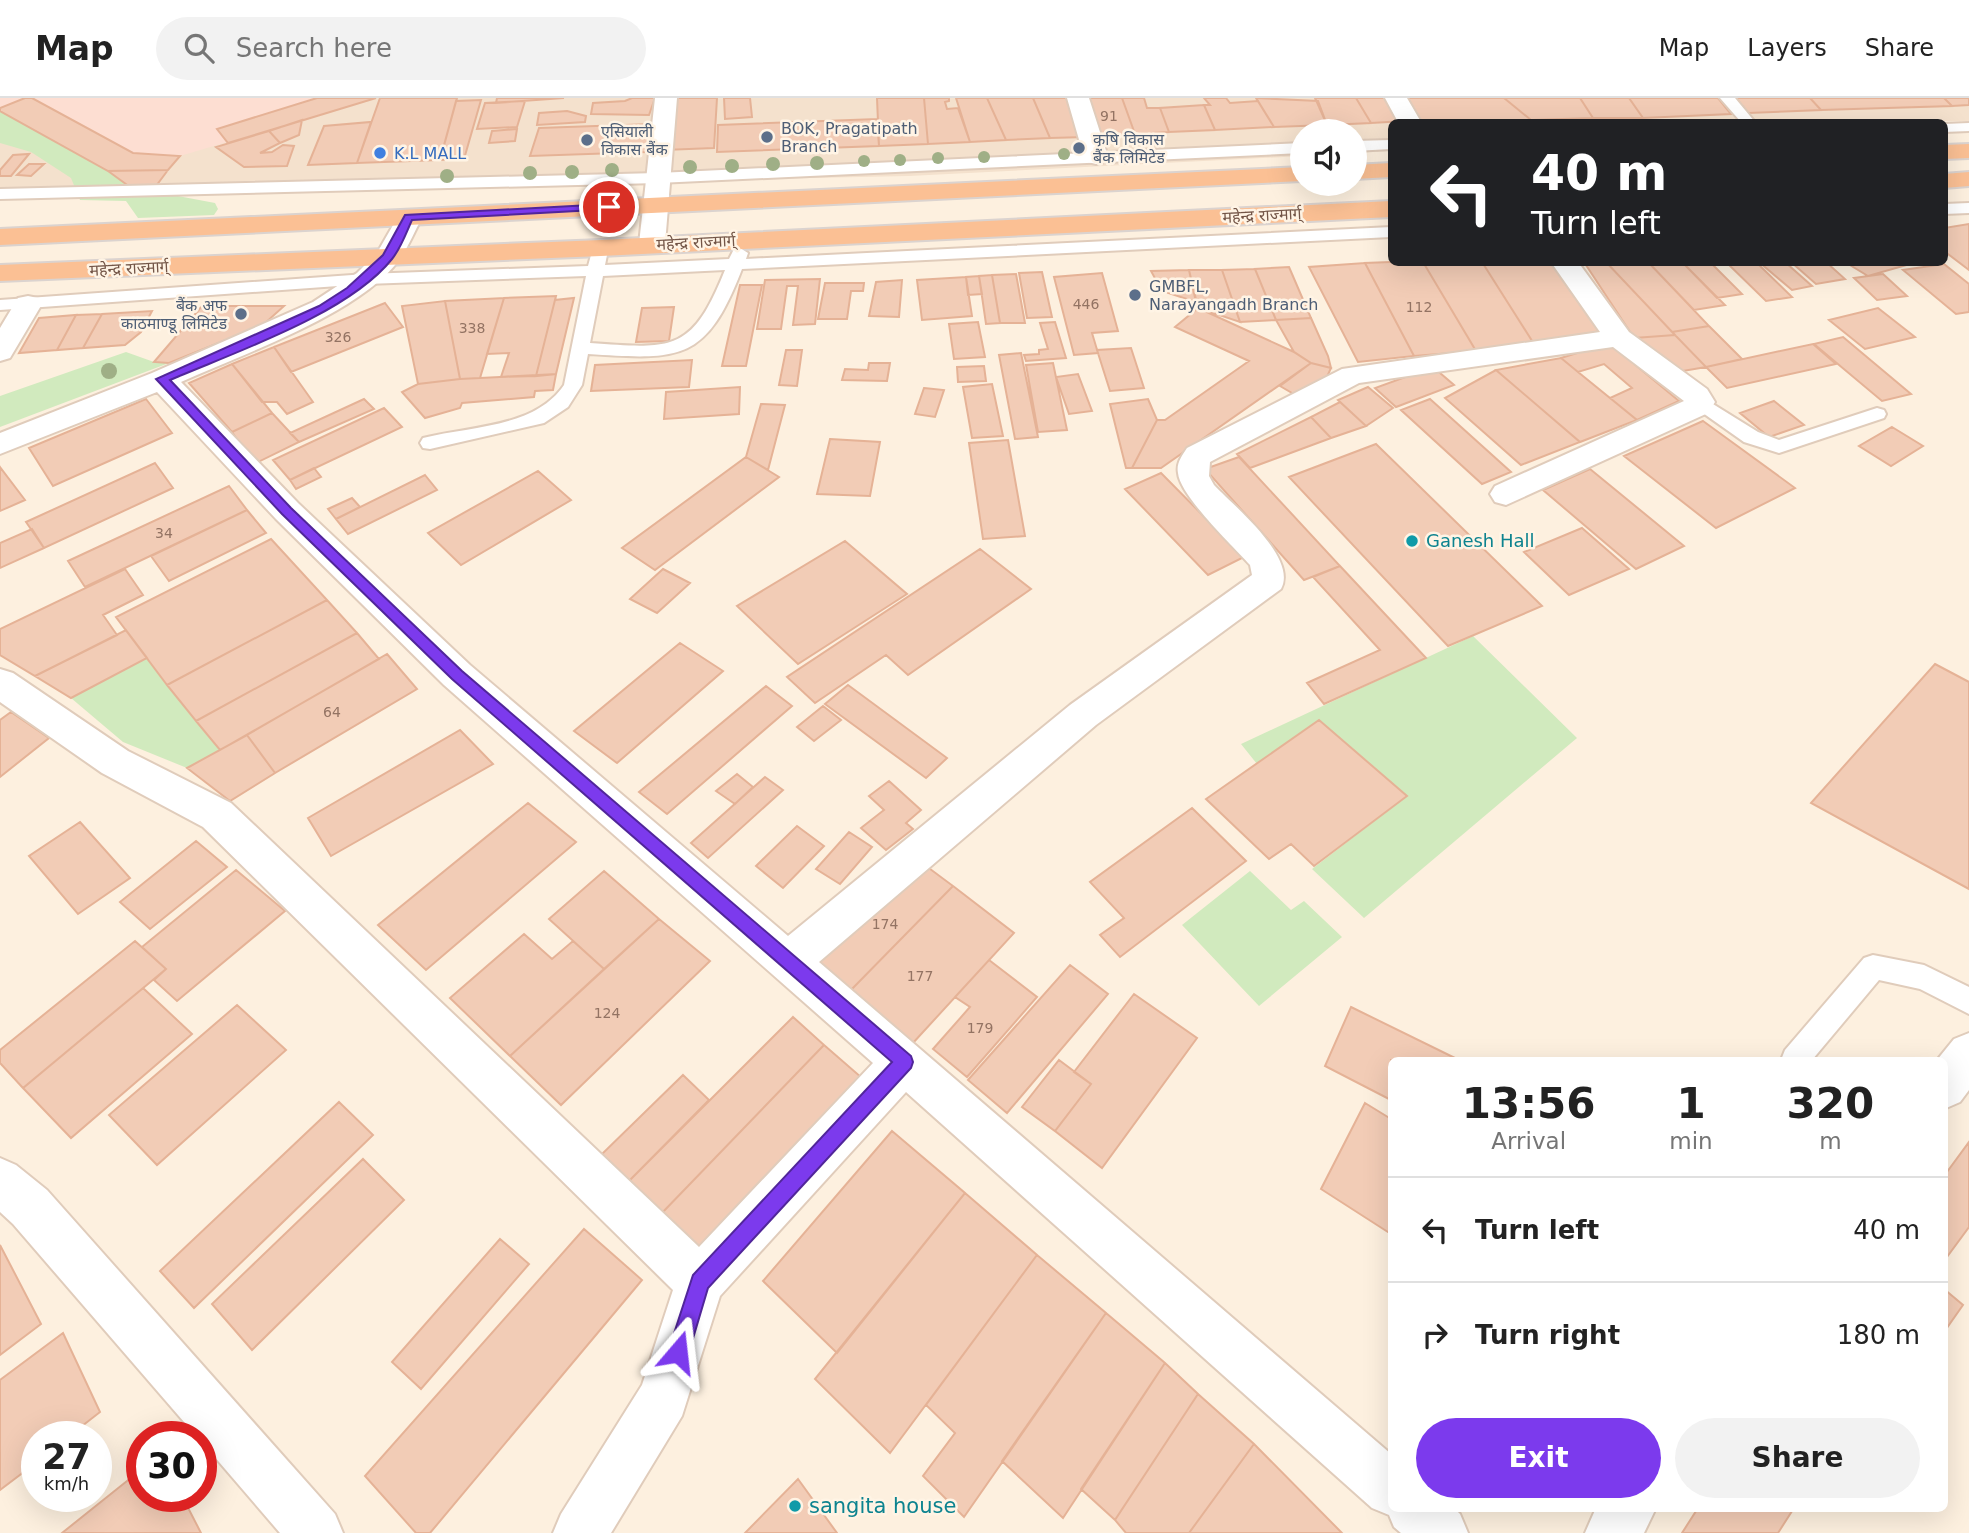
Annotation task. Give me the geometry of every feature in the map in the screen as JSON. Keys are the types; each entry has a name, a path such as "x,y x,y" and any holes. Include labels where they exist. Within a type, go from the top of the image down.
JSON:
{"highway":[{"path":"1948,152 1969,151"},
{"path":"1367,171 1388,170"},
{"path":"0,237 1290,175"},
{"path":"1948,181 1969,180"},
{"name":"महेन्द्र राज्मार्ग्","path":"0,273 388,257 598,260 652,244 1388,209"}],"street":[{"path":"652,244 666,98"},
{"path":"1078,98 1096,157"},
{"path":"1396,98 1407,119"},
{"path":"0,444 162,379 323,308 366,279 388,257 409,218"},
{"path":"1506,494 1698,406 1700,402 1697,396 1619,338 1567,266"},
{"path":"0,352 28,304"},
{"path":"789,961 1083,715 1269,580 1266,561 1203,493 1193,476 1193,464 1198,455 1352,375 1619,338"},
{"path":"162,379 287,511 457,675 789,961 1388,1486"},
{"path":"0,683 115,762 217,815 700,1282"},
{"path":"1948,1082 1969,1054"},
{"path":"580,1533 664,1398 700,1282 904,1062"},
{"path":"0,1181 30,1207 316,1533"},
{"path":"1417,1512 1441,1533"},
{"path":"1612,1533 1626,1512"}],"lane":[{"path":"1727,98 1745,119"},
{"path":"1948,128 1969,127"},
{"path":"1367,146 1388,145"},
{"path":"0,194 658,178 1290,149"},
{"path":"1948,209 1969,208"},
{"path":"0,306 598,260 735,264 1388,232"},
{"path":"579,348 661,350 685,345 700,333 715,311 747,239"},
{"path":"430,443 537,419 561,403 573,386 598,260"},
{"path":"1700,402 1751,437 1779,447 1877,414"},
{"path":"1798,1057 1873,967 1924,977 1969,1002"}],"shaded area":[{"path":"0,98 1969,98 1969,121 1388,119 1388,151 1367,152 1367,119 1290,119 1290,157 909,176 244,190 0,191"},
{"path":"0,98 376,98 180,156 168,170 108,171 0,111"}],"green space":[{"path":"0,111 108,171 130,187 215,203 218,209 214,215 138,218 126,201 80,200 71,178 31,152 0,143"},
{"path":"126,352 154,362 169,363 0,427 0,396"},
{"path":"1473,636 1577,738 1364,918 1312,869 1407,796 1257,764 1241,744"},
{"path":"147,658 220,750 187,768 123,742 71,698"},
{"path":"1250,871 1291,910 1304,901 1342,937 1259,1006 1182,925"}],"building":[{"path":"32,98 133,153 180,156 168,170 108,171 0,111 0,108"},
{"path":"317,98 376,98 228,143 217,129"},
{"path":"380,98 457,98 440,160 357,163"},
{"path":"497,98 564,98 496,103"},
{"path":"655,98 649,115 591,114 593,103"},
{"path":"673,98 717,98 714,148 664,150"},
{"path":"724,98 750,98 752,117 725,119"},
{"path":"877,98 924,98 928,144 879,146"},
{"path":"924,98 949,98 949,101 945,102 947,109 958,108 970,142 928,144"},
{"path":"956,98 987,98 1006,140 970,142"},
{"path":"987,98 1033,98 1050,138 1006,140"},
{"path":"1033,98 1074,98 1086,137 1050,138"},
{"path":"1085,98 1122,98 1135,134 1097,136"},
{"path":"1122,98 1144,98 1147,108 1160,108 1169,132 1135,134"},
{"path":"1204,98 1226,98 1230,103 1258,101 1274,127 1215,130 1204,105 1210,105"},
{"path":"1256,98 1318,101 1325,119 1290,119 1290,126 1274,127"},
{"path":"1315,98 1356,98 1371,123 1367,123 1367,119 1324,119"},
{"path":"1356,98 1392,98 1404,119 1388,119 1388,122 1371,123"},
{"path":"1403,98 1504,98 1530,119 1415,119"},
{"path":"1504,98 1580,98 1593,118 1562,119 1530,119"},
{"path":"1580,98 1629,98 1643,118 1593,118"},
{"path":"1629,98 1718,98 1731,114 1643,118"},
{"path":"1736,98 1810,98 1821,110 1748,113"},
{"path":"1810,98 1944,98 1952,106 1821,110"},
{"path":"1944,98 1969,98 1969,105 1952,106"},
{"path":"481,100 464,159 440,160 456,101"},
{"path":"525,101 517,127 477,129 485,103"},
{"path":"1204,105 1215,130 1169,132 1160,108"},
{"path":"567,111 586,116 585,122 537,125 539,113"},
{"path":"877,119 879,146 717,152 718,125"},
{"path":"302,120 299,135 280,143 269,131"},
{"path":"371,122 357,163 308,165 324,126"},
{"path":"652,124 647,152 530,156 539,128"},
{"path":"517,129 515,141 489,143 492,131"},
{"path":"269,131 280,143 260,153 272,152 283,145 294,146 287,166 244,167 216,147"},
{"path":"29,154 11,176 0,176 0,170 13,155"},
{"path":"29,164 44,164 31,176 17,175"},
{"path":"168,170 156,186 130,187 108,171"},
{"path":"1969,224 1969,270 1948,254 1948,227"},
{"path":"1365,263 1425,266 1476,351 1414,356"},
{"path":"1365,263 1414,356 1358,362 1309,267"},
{"path":"1425,266 1485,266 1534,344 1476,351"},
{"path":"1485,266 1555,266 1602,332 1534,344"},
{"path":"1587,266 1610,266 1675,335 1634,338"},
{"path":"1610,266 1652,266 1709,326 1672,332"},
{"path":"1652,266 1686,266 1725,305 1694,310"},
{"path":"1686,266 1714,266 1742,294 1717,298"},
{"path":"1730,266 1760,266 1792,297 1766,301"},
{"path":"1764,266 1790,266 1812,286 1792,290"},
{"path":"1796,266 1830,266 1845,279 1816,284"},
{"path":"1852,266 1903,266 1868,276"},
{"path":"1946,266 1969,284 1969,312 1956,314 1903,270"},
{"path":"1289,267 1311,318 1276,320 1255,269"},
{"path":"1255,269 1276,320 1240,322 1222,270"},
{"path":"1189,270 1222,270 1240,322 1198,308"},
{"path":"1189,270 1196,302 1162,291 1151,271"},
{"path":"1042,272 1052,317 1027,318 1019,273"},
{"path":"1102,273 1118,331 1092,333 1098,353 1074,355 1054,277"},
{"path":"1016,274 1025,323 1000,323 992,275"},
{"path":"1883,274 1907,296 1877,300 1854,278"},
{"path":"992,275 1000,323 986,324 979,276"},
{"path":"979,276 982,294 968,295 966,277"},
{"path":"966,277 972,316 922,320 917,280"},
{"path":"820,279 815,324 793,325 798,286 787,286 781,329 757,329 765,280"},
{"path":"902,280 899,317 869,316 876,282"},
{"path":"825,283 864,283 863,291 851,291 847,319 818,319"},
{"path":"740,285 762,285 746,366 722,366"},
{"path":"556,296 536,376 501,377 509,353 487,354 504,298"},
{"path":"504,298 480,378 460,379 445,301"},
{"path":"574,298 556,374 536,376 555,300"},
{"path":"445,301 460,379 418,384 402,306"},
{"path":"385,303 403,327 291,372 274,347"},
{"path":"202,306 284,306 263,325 169,363 154,362"},
{"path":"674,307 669,341 636,342 642,308"},
{"path":"1198,308 1294,352 1311,363 1161,468 1132,468 1157,420 1165,420 1249,361 1175,327"},
{"path":"1878,308 1915,337 1865,349 1829,320"},
{"path":"152,311 141,332 125,345 83,348 102,314"},
{"path":"102,314 83,348 57,350 76,315"},
{"path":"76,315 57,350 19,353 39,318"},
{"path":"1311,318 1331,368 1311,363 1294,352 1276,320"},
{"path":"978,322 985,357 954,359 949,324"},
{"path":"1055,322 1066,358 1026,361 1024,355 1039,354 1039,350 1048,349 1040,323"},
{"path":"1709,326 1742,359 1706,367 1672,332"},
{"path":"1675,335 1706,367 1677,372 1634,338"},
{"path":"1843,337 1911,394 1882,401 1814,344"},
{"path":"1609,343 1679,401 1637,420 1610,398 1632,388 1604,364 1578,372 1561,358"},
{"path":"1813,344 1836,364 1727,388 1706,367"},
{"path":"274,347 313,402 287,414 277,402 262,402 232,364"},
{"path":"1131,348 1144,388 1110,391 1097,350"},
{"path":"786,350 802,350 797,386 779,385"},
{"path":"1021,353 1038,437 1015,439 999,355"},
{"path":"1561,358 1637,420 1580,442 1496,370"},
{"path":"692,360 689,387 591,391 595,365"},
{"path":"869,363 890,363 887,381 842,380 845,369 868,370"},
{"path":"1053,363 1067,430 1038,432 1026,365"},
{"path":"1311,363 1331,368 1326,379 1299,397 1280,386"},
{"path":"232,364 272,413 232,432 189,383"},
{"path":"984,366 986,381 958,382 957,367"},
{"path":"1433,367 1454,385 1396,407 1375,388"},
{"path":"1496,370 1580,442 1521,465 1445,398"},
{"path":"556,374 553,390 535,391 534,397 462,403 460,408 425,418 402,392 418,384 460,379"},
{"path":"1078,374 1092,411 1069,414 1056,377"},
{"path":"992,384 1003,436 972,438 963,387"},
{"path":"740,387 739,414 664,419 666,392"},
{"path":"1368,387 1393,408 1366,426 1338,400"},
{"path":"924,388 944,390 935,417 915,414"},
{"path":"146,399 172,433 53,486 29,448"},
{"path":"364,399 374,409 299,442 290,433"},
{"path":"1148,399 1157,420 1132,468 1126,468 1110,404"},
{"path":"1430,399 1511,472 1482,484 1401,410"},
{"path":"1774,401 1804,425 1769,437 1740,413"},
{"path":"1340,402 1366,426 1331,438 1311,417"},
{"path":"761,404 785,405 768,470 746,457"},
{"path":"384,408 402,427 290,480 273,460"},
{"path":"272,413 299,442 254,464 232,432"},
{"path":"1311,417 1331,438 1250,468 1237,454"},
{"path":"1703,421 1795,488 1716,528 1624,456"},
{"path":"1892,427 1923,446 1891,466 1859,446"},
{"path":"830,439 880,442 870,496 817,494"},
{"path":"1008,440 1025,536 983,539 969,443"},
{"name":"Ganesh Hall","path":"1376,444 1542,606 1448,646 1289,477"},
{"path":"746,457 779,477 655,570 622,548"},
{"path":"1239,457 1340,566 1304,580 1205,469"},
{"path":"155,463 173,488 44,548 26,522"},
{"path":"0,467 25,500 0,511"},
{"path":"314,468 321,477 296,489 290,480"},
{"path":"1590,469 1684,546 1636,569 1543,490"},
{"path":"538,471 571,500 461,565 428,533"},
{"path":"1161,473 1244,557 1208,575 1125,489"},
{"path":"425,475 437,490 348,534 336,519"},
{"path":"229,486 247,510 85,587 68,561"},
{"path":"352,498 360,507 336,519 328,509"},
{"path":"247,510 266,533 169,581 151,556"},
{"path":"1582,528 1629,569 1569,595 1524,552"},
{"path":"32,529 44,548 0,568 0,543"},
{"path":"271,539 327,600 167,685 116,617"},
{"path":"845,541 907,594 798,664 737,606"},
{"path":"980,549 1031,589 908,675 886,655 815,703 787,677"},
{"path":"1340,566 1426,658 1324,704 1307,683 1380,650 1313,577"},
{"path":"125,569 143,595 103,615 117,635 35,676 0,655 0,629"},
{"path":"663,569 690,583 657,613 630,599"},
{"path":"327,600 357,633 196,721 167,685"},
{"path":"126,630 147,658 71,698 35,676"},
{"path":"357,633 379,659 220,750 196,721"},
{"path":"680,643 723,671 617,763 574,731"},
{"path":"387,654 417,689 275,773 247,735"},
{"path":"1935,664 1969,682 1969,889 1811,803"},
{"path":"848,685 947,758 926,778 825,704"},
{"path":"766,686 792,706 667,814 639,792"},
{"path":"823,706 841,720 814,741 797,727"},
{"path":"11,712 49,738 0,777 0,720"},
{"path":"1319,720 1407,796 1314,866 1291,844 1269,859 1206,799"},
{"path":"460,730 493,764 331,856 308,818"},
{"path":"247,735 275,773 230,801 187,768"},
{"path":"737,774 753,787 735,804 716,791"},
{"path":"765,777 783,790 708,858 691,843"},
{"path":"889,781 921,810 906,823 913,829 886,850 861,828 884,810 869,796"},
{"path":"528,803 576,842 426,970 378,925"},
{"path":"1192,808 1246,861 1120,957 1100,935 1124,918 1090,882"},
{"path":"80,822 130,878 78,914 29,856"},
{"path":"797,826 824,846 783,888 756,866"},
{"path":"849,832 872,847 840,884 816,869"},
{"path":"196,841 227,867 150,929 120,902"},
{"path":"918,860 953,886 850,991 815,962"},
{"path":"236,870 285,911 177,1001 154,980 166,969 142,947"},
{"path":"604,871 659,919 604,969 549,919"},
{"path":"953,886 1014,933 912,1044 850,991"},
{"path":"659,919 710,961 561,1105 510,1056"},
{"path":"524,934 552,959 573,941 604,969 510,1056 450,998"},
{"path":"135,941 166,969 23,1088 0,1063 0,1050"},
{"path":"989,960 1037,997 967,1077 933,1049 970,1007 955,997"},
{"path":"1070,965 1108,994 1007,1113 968,1080"},
{"path":"143,988 192,1034 71,1138 23,1088"},
{"path":"1134,994 1197,1038 1102,1168 1055,1131 1091,1084 1074,1072"},
{"path":"237,1005 286,1050 157,1165 109,1115"},
{"path":"1351,1007 1453,1057 1388,1057 1388,1098 1325,1066"},
{"path":"793,1017 824,1045 660,1215 627,1183"},
{"path":"824,1045 862,1078 699,1254 660,1215"},
{"path":"1059,1060 1091,1084 1055,1131 1022,1107"},
{"path":"683,1075 709,1100 627,1183 602,1154"},
{"path":"339,1102 373,1135 194,1308 160,1271"},
{"path":"1365,1103 1388,1117 1388,1232 1321,1189"},
{"path":"892,1131 965,1193 837,1353 763,1281"},
{"path":"1969,1142 1969,1227 1948,1256 1948,1171"},
{"path":"363,1159 404,1200 252,1350 212,1304"},
{"path":"965,1193 1037,1255 890,1453 815,1379"},
{"path":"584,1229 642,1280 430,1533 416,1533 365,1476"},
{"path":"500,1239 529,1264 421,1389 392,1362"},
{"path":"0,1245 41,1324 0,1355"},
{"path":"1037,1255 1106,1313 964,1517 923,1476 955,1433 926,1405"},
{"path":"1948,1292 1963,1305 1948,1326"},
{"path":"1106,1313 1165,1363 1063,1518 1002,1461"},
{"path":"63,1333 100,1412 88,1421 21,1421 21,1474 0,1490 0,1380"},
{"path":"1165,1363 1198,1394 1115,1520 1081,1489"},
{"path":"1198,1394 1254,1444 1189,1533 1126,1533 1115,1520"},
{"path":"1254,1444 1342,1533 1189,1533"},
{"name":"sangita house","path":"798,1479 837,1533 745,1533"},
{"path":"126,1482 126,1512 190,1512 201,1533 62,1533 88,1512 112,1512 112,1493"},
{"path":"1695,1512 1791,1512 1778,1533 1682,1533"}],"place":[{"name":"BOK, Pragatipath Branch","path":"767,137"},
{"name":"एसियाली विकास बैंक","path":"587,140"},
{"name":"कृषि विकास बैंक लिमिटेड","path":"1079,148"},
{"name":"K.L MALL","path":"380,153"},
{"name":"GMBFL, Narayangadh Branch","path":"1135,295"},
{"name":"बैंक अफ काठमाण्डू लिमिटेड","path":"241,314"},
{"name":"Ganesh Hall","path":"1412,541"},
{"name":"sangita house","path":"795,1506"}],"route":[{"path":"609,207 409,218 388,257 351,290 323,308 162,379 287,511 457,675 904,1062 700,1282 678,1352"}]}
